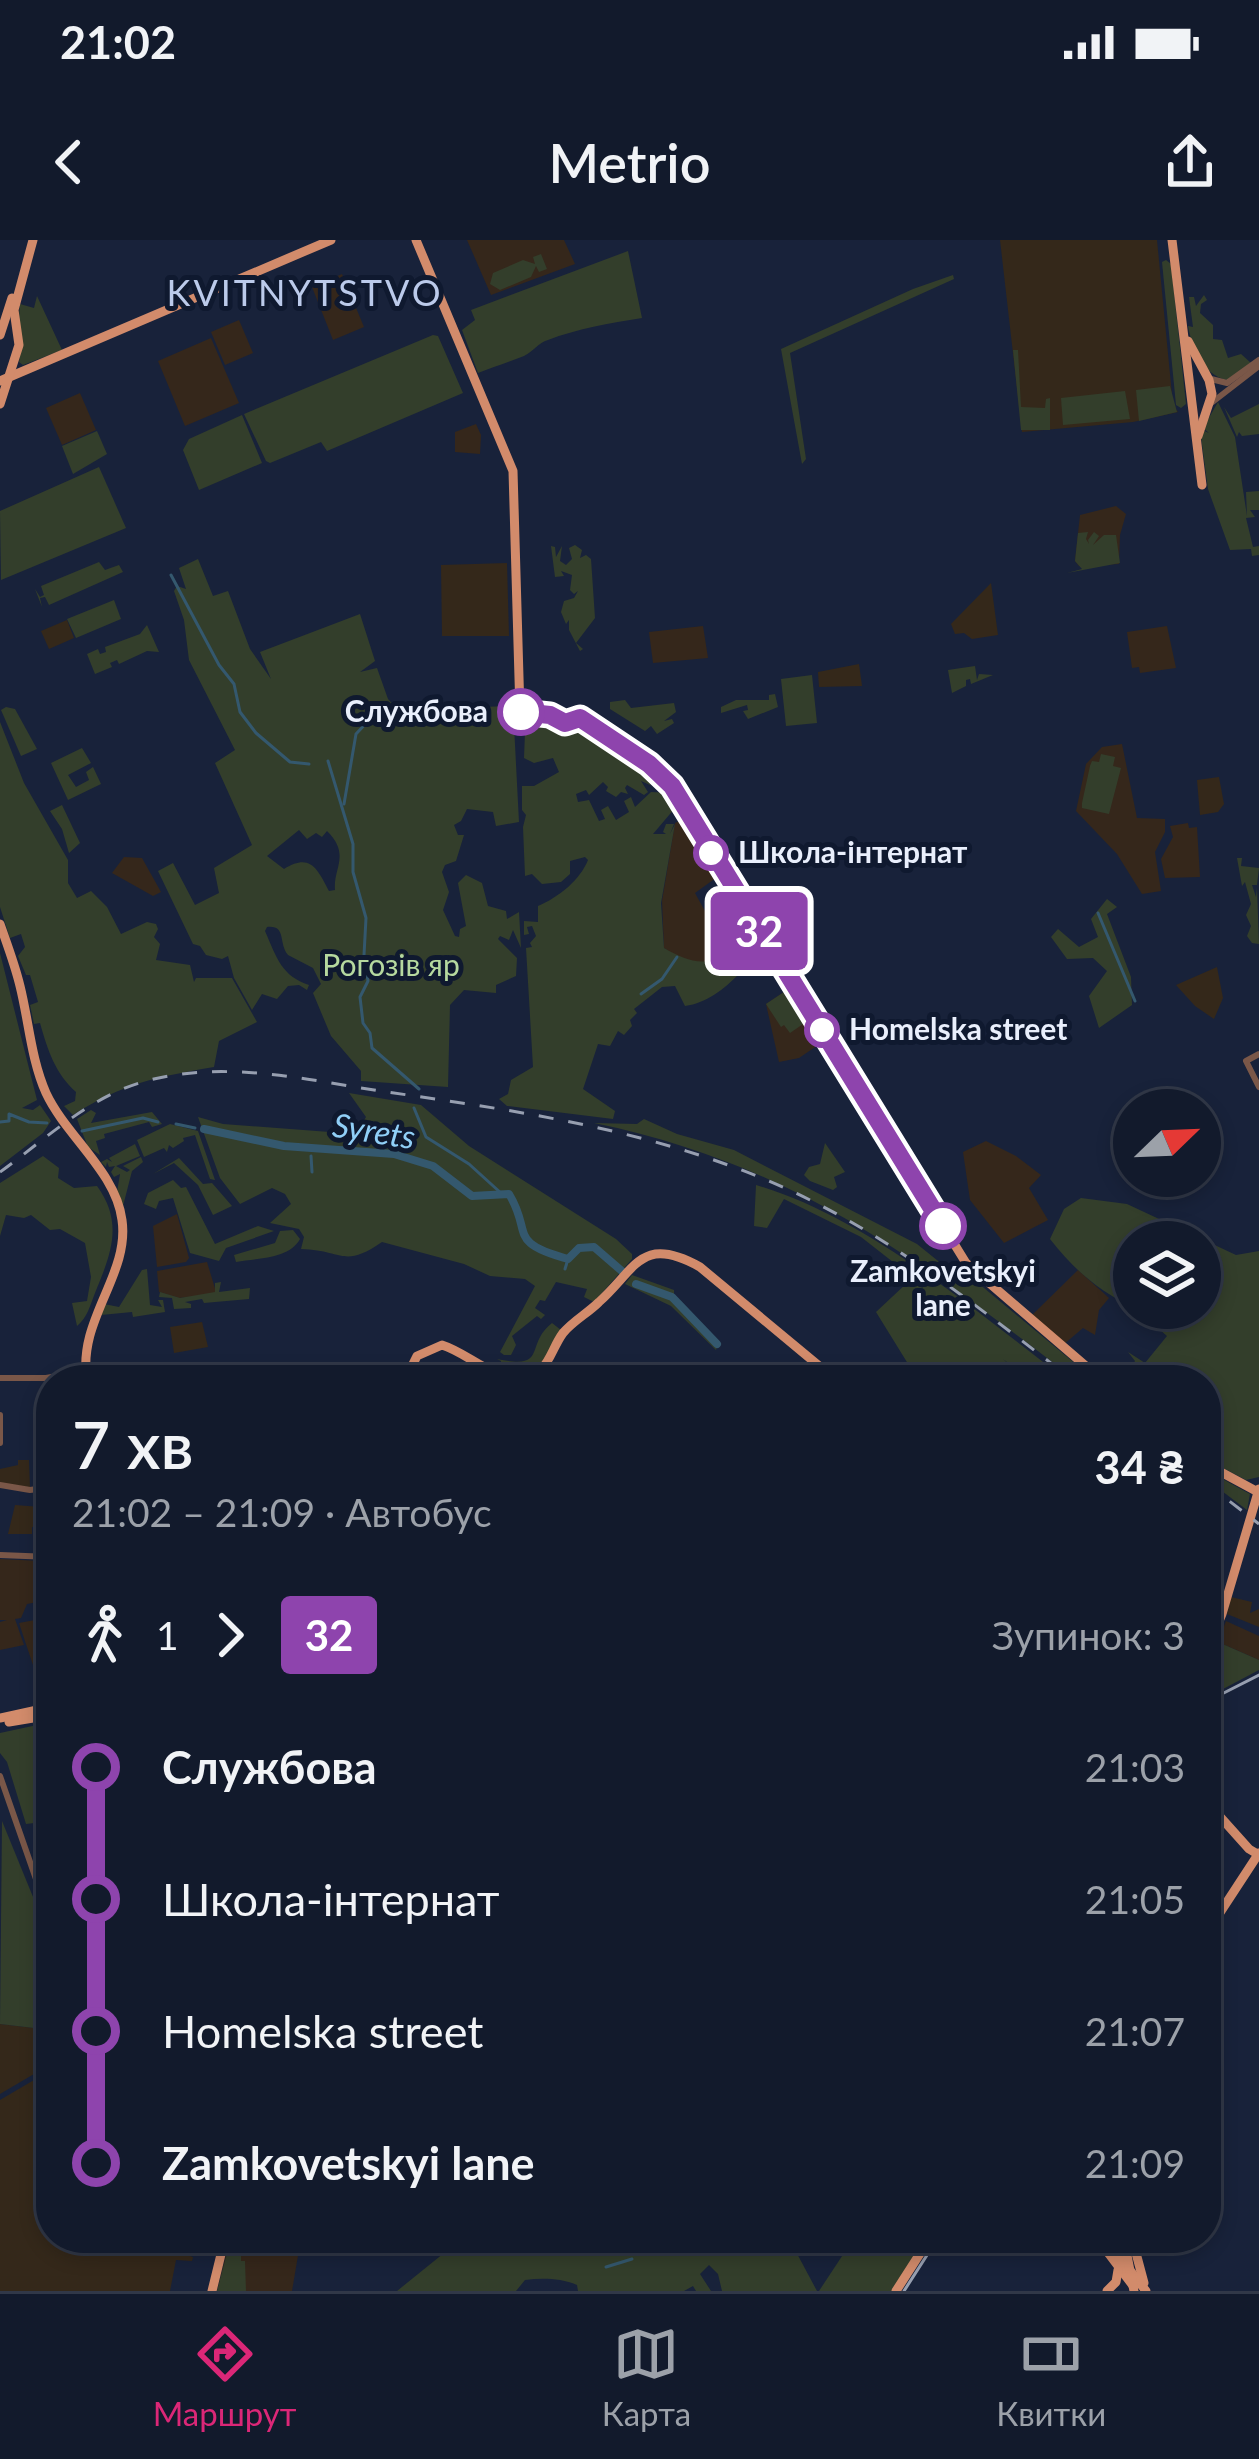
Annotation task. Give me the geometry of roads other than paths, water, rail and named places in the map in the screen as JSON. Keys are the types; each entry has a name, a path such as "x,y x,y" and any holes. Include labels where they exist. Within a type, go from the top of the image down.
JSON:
{"main road":[{"path":"0,336 33,240"},
{"path":"4,379 331,240"},
{"path":"416,240 513,471 520,712 550,715 565,723 580,718 663,776 966,1264 1084,1365"},
{"path":"1174,240 1188,342 1207,376 1209,405 1199,431 1198,460"},
{"path":"1174,240 1202,485"},
{"path":"0,404 17,337 8,305"},
{"path":"0,336 9,332 17,337"},
{"path":"15,359 26,370"},
{"path":"1188,383 1195,374 1207,376"},
{"path":"1190,398 1194,408 1209,405"},
{"path":"0,924 21,988 36,1066 69,1134"},
{"path":"0,938 19,998 35,1080 109,1195 119,1225 114,1256 80,1347 82,1365"},
{"path":"546,1365 567,1329 638,1259 650,1255 674,1257 700,1267 818,1365"},
{"path":"412,1365 430,1347 442,1345 481,1365"},
{"path":"1221,1472 1258,1490 1221,1615"},
{"path":"0,1721 36,1715"},
{"path":"1221,1816 1258,1852 1221,1908"},
{"path":"210,2291 219,2253"},
{"path":"896,2291 921,2253"},
{"path":"1110,2253 1118,2270 1138,2290"},
{"path":"1113,2253 1138,2290"},
{"path":"1115,2253 1132,2273 1138,2290"},
{"path":"1130,2253 1138,2290"},
{"path":"1107,2291 1117,2282 1118,2270"},
{"path":"1117,2291 1138,2290"}],"street":[{"path":"1207,376 1227,383 1259,363"},
{"path":"1209,405 1259,363"},
{"path":"1259,1054 1246,1061 1259,1087"},
{"path":"0,1378 36,1378"},
{"path":"0,1415 0,1443"},
{"path":"0,1485 36,1489"},
{"path":"0,1555 36,1556"},
{"path":"0,1776 36,1879"}],"waterway":[{"path":"171,575 234,684 240,712 290,762 309,764"},
{"path":"344,804 356,734 384,704"},
{"path":"328,761 353,844 353,872 366,918 368,981 360,997 363,1023 372,1048 419,1089"},
{"path":"1098,913 1135,1001"},
{"path":"641,994 662,979 677,957"},
{"path":"414,1108 426,1137 469,1164 502,1194"},
{"path":"0,1122 9,1121 9,1114 47,1123"},
{"path":"82,1131 143,1118 158,1122"},
{"path":"176,1124 195,1128"},
{"name":"Syrets","path":"204,1129 284,1146 394,1154 433,1166 472,1196 509,1194 524,1235 536,1247 568,1259 579,1248 594,1247 623,1272"},
{"path":"311,1156 312,1172"},
{"path":"565,1269 568,1259"},
{"name":"Syrets","path":"636,1284 672,1297 717,1344"},
{"path":"606,2267 632,2259"}],"tram line":[{"path":"1221,1694 1259,1675"},
{"path":"904,2291 928,2253"}],"railway":[{"path":"0,1172 106,1097 146,1081 204,1072 322,1081 545,1117 707,1158 810,1200 913,1261 1053,1365"},
{"path":"1221,1495 1259,1524"}],"place":[{"name":"Службова","path":"521,712"},
{"name":"Школа-інтернат","path":"711,853"},
{"name":"Homelska street","path":"822,1030"},
{"name":"Zamkovetskyi lane","path":"943,1226"}],"district":[{"name":"KVITNYTSTVO","path":"305,293"}],"park label":[{"name":"Рогозів яр","path":"391,966"}]}
